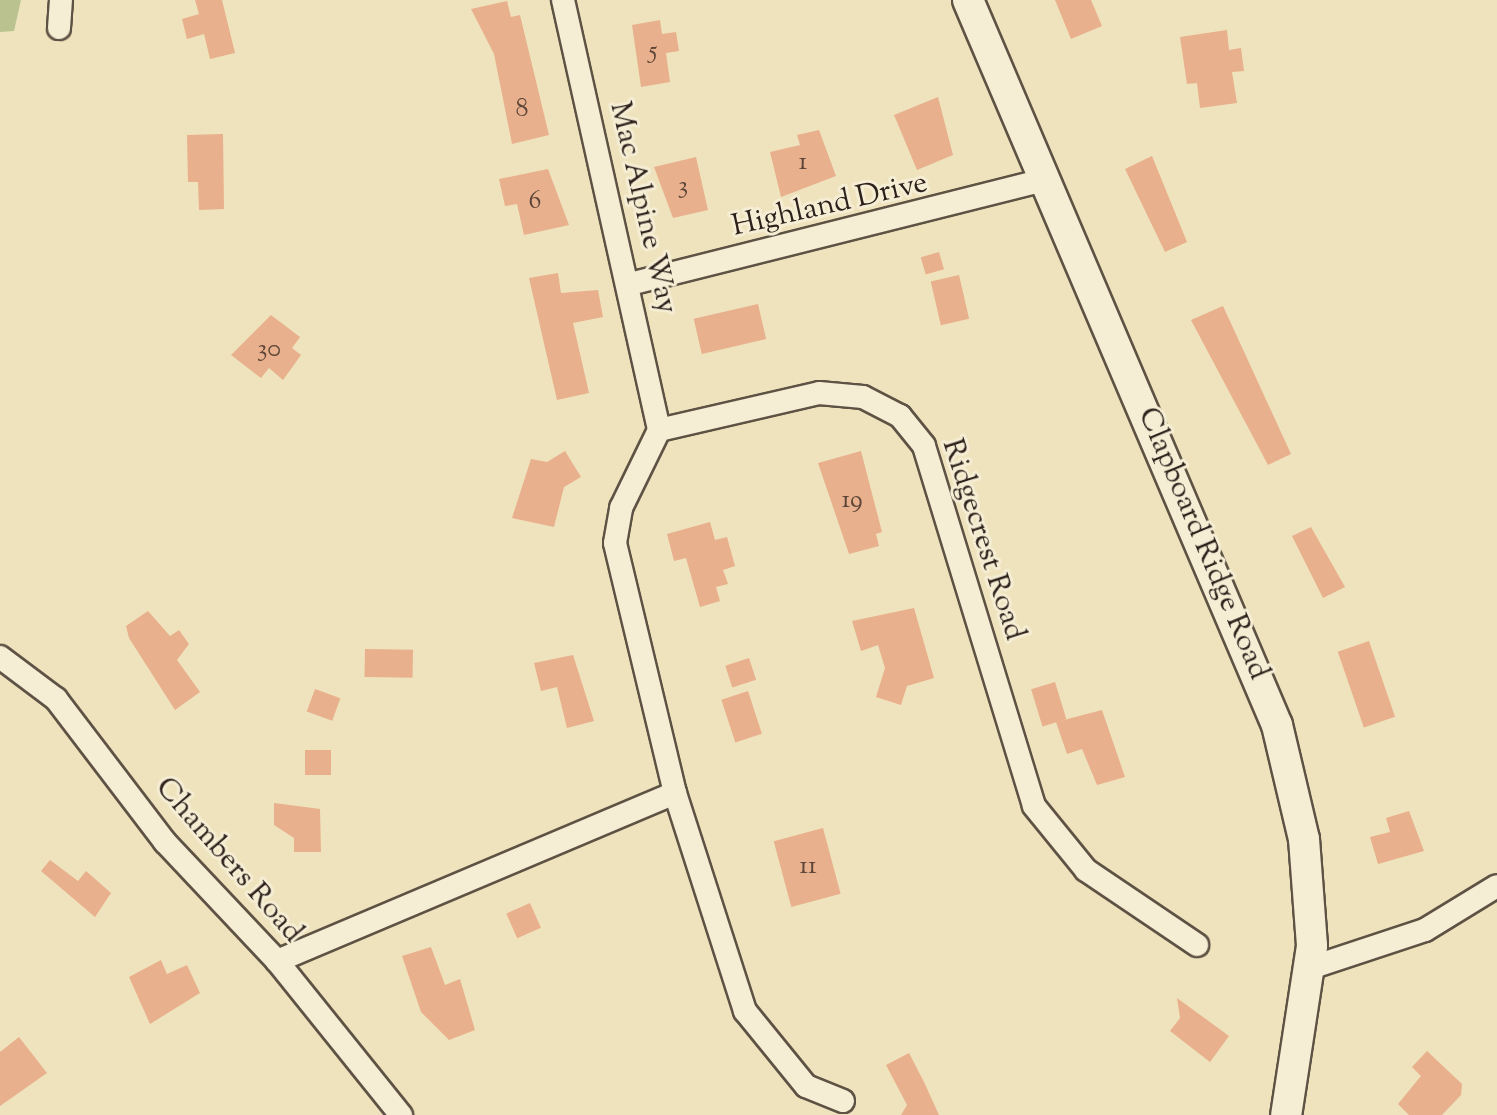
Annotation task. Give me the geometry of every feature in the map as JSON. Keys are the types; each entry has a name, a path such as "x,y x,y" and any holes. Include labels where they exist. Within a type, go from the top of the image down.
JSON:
{"main road":[{"name":"Clapboard Ridge Road","path":"968,0 1277,725 1309,872 1310,968 1286,1115"}],"street":[{"path":"59,28 61,0"},
{"name":"Mac Alpine Way","path":"563,0 630,284 659,430"},
{"name":"Highland Drive","path":"630,284 1043,180"},
{"name":"Ridgecrest Road","path":"659,430 819,393 863,397 900,416 924,446 1034,806 1086,870 1197,945"},
{"path":"659,430 621,508 615,543 675,793 745,1011 806,1086 843,1101"},
{"name":"Chambers Road","path":"0,657 56,699 165,842 277,961 401,1115"},
{"path":"277,961 675,793"},
{"path":"1310,968 1425,930 1497,886"}],"green space":[{"path":"0,0 21,0 14,31 0,32"}],"building":[{"path":"195,0 222,0 235,53 210,59 204,34 187,39 182,19 199,14"},
{"path":"1055,0 1091,0 1102,26 1071,39"},
{"path":"507,1 511,17 520,15 549,135 512,144 494,54 471,9"},
{"path":"660,20 662,34 676,32 679,51 666,53 670,82 641,87 632,25"},
{"path":"1227,30 1229,50 1241,48 1244,71 1232,72 1237,103 1200,108 1197,83 1187,84 1180,37"},
{"path":"938,97 953,155 917,170 894,115"},
{"path":"819,130 836,176 781,197 770,152 800,145 797,135"},
{"path":"223,134 224,209 199,210 198,182 188,182 187,135"},
{"path":"1152,156 1187,242 1165,252 1125,169"},
{"path":"696,157 708,210 673,218 654,167"},
{"path":"548,169 569,225 524,235 517,204 505,206 499,179"},
{"path":"939,252 944,269 926,275 921,257"},
{"path":"558,273 561,293 598,290 603,317 573,323 589,393 557,400 529,278"},
{"path":"959,275 969,319 941,325 931,282"},
{"path":"758,304 766,339 702,354 694,319"},
{"path":"1223,306 1291,454 1268,465 1191,320"},
{"path":"271,315 300,337 292,348 301,355 283,380 269,368 261,378 231,355"},
{"path":"565,451 581,477 564,487 554,527 512,518 531,459 547,462"},
{"path":"861,451 882,532 876,534 879,546 849,554 818,463"},
{"path":"710,522 715,540 727,537 735,566 723,570 728,584 716,587 720,601 700,607 686,558 674,561 667,534"},
{"path":"1311,527 1345,587 1323,598 1292,536"},
{"path":"914,608 934,678 907,686 901,705 876,697 885,668 878,645 861,651 852,621"},
{"path":"148,611 170,636 179,630 189,644 177,660 200,692 175,710 129,638 126,626"},
{"path":"1369,641 1395,717 1364,727 1338,652"},
{"path":"365,649 413,650 413,678 365,677"},
{"path":"573,655 594,721 567,728 557,687 541,691 534,663"},
{"path":"749,658 756,680 732,688 725,666"},
{"path":"1055,682 1066,719 1042,727 1031,689"},
{"path":"315,689 340,698 332,721 307,712"},
{"path":"748,691 762,734 735,742 721,700"},
{"path":"1102,710 1125,777 1097,785 1082,749 1067,754 1056,722"},
{"path":"305,750 331,750 331,775 305,775"},
{"path":"274,803 320,809 321,852 294,852 294,838 274,825"},
{"path":"1409,811 1424,851 1378,864 1370,837 1390,832 1386,818"},
{"path":"823,828 841,894 791,907 774,841"},
{"path":"50,860 78,881 86,871 111,893 95,917 41,871"},
{"path":"530,903 541,928 517,938 506,914"},
{"path":"431,947 445,985 460,979 475,1030 449,1040 421,1012 402,956"},
{"path":"161,960 167,974 187,965 200,993 150,1024 129,977"},
{"path":"1177,998 1229,1036 1210,1062 1170,1031 1180,1018"},
{"path":"19,1037 47,1073 0,1106 0,1052"},
{"path":"1427,1051 1462,1084 1461,1095 1442,1115 1409,1115 1398,1104 1421,1076 1412,1067"},
{"path":"909,1053 939,1115 901,1115 907,1105 886,1065"}]}
